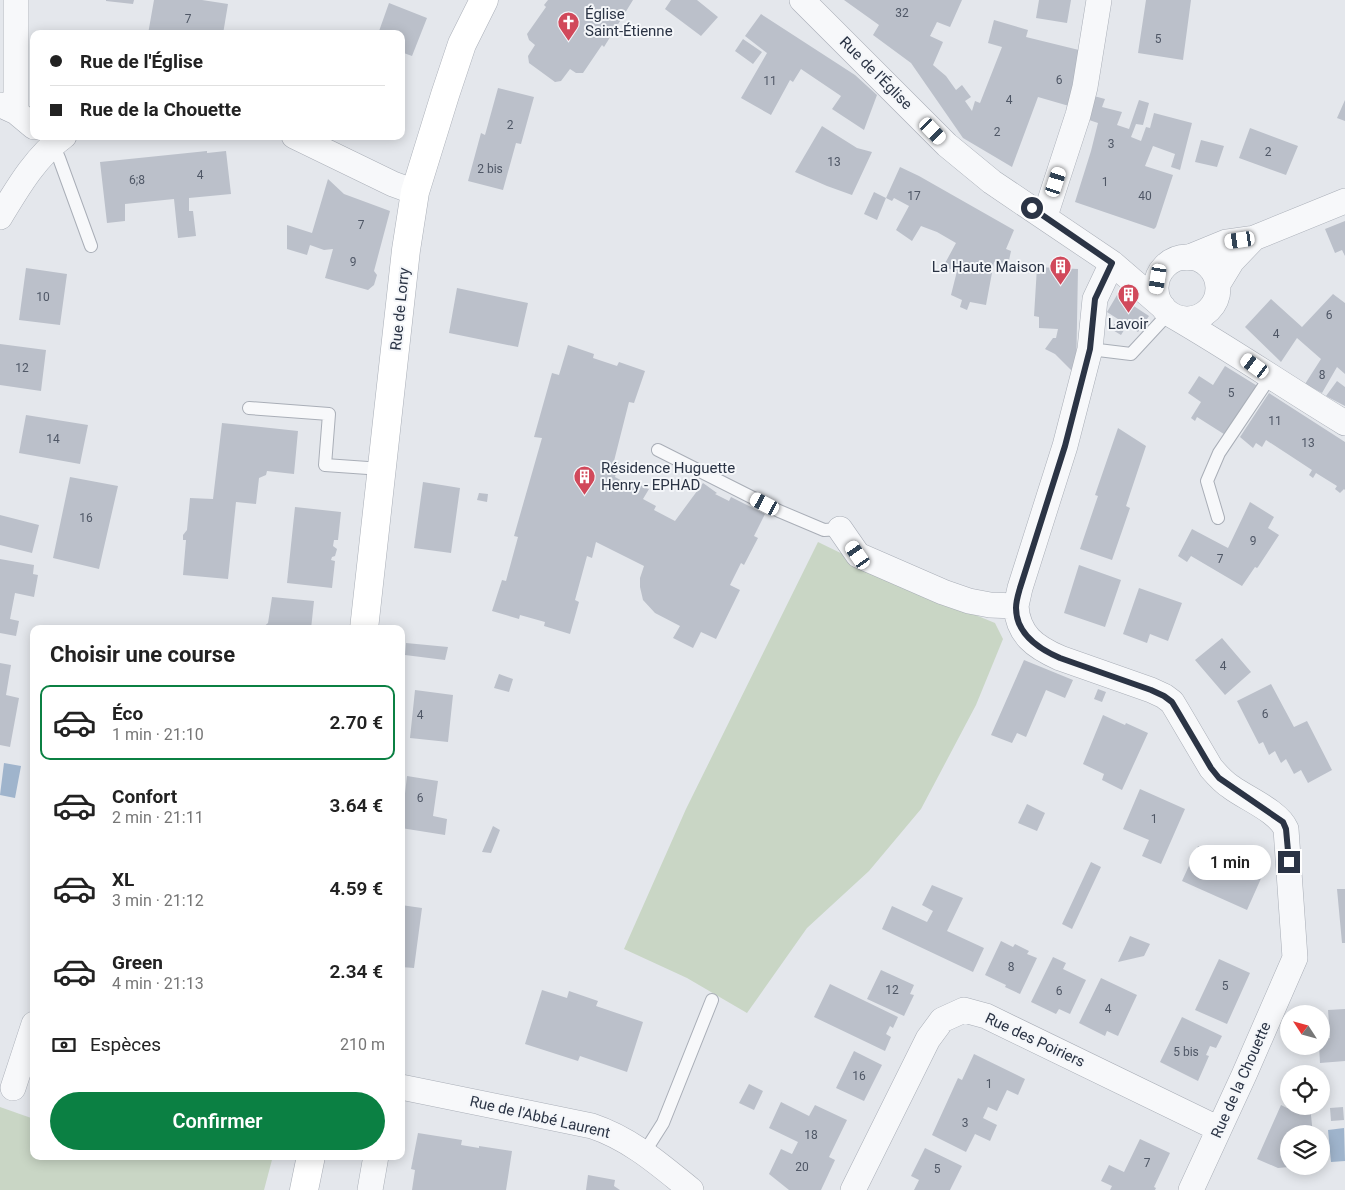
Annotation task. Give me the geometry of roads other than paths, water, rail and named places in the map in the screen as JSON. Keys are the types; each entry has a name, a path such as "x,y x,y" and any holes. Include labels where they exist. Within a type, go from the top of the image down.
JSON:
{"street":[{"path":"16,0 17,115"},
{"name":"Rue de Lorry","path":"364,625 406,250 415,192 462,44 484,0"},
{"name":"Rue de l'Église","path":"802,0 947,145 992,182 1045,216 1116,266 1168,312 1345,423"},
{"path":"1045,216 1083,96 1099,0"},
{"path":"0,217 52,140"},
{"path":"302,140 393,184 415,192"},
{"path":"1254,238 1232,262 1208,311 1194,318 1183,319 1168,312 1158,298 1156,289 1162,270 1178,260 1226,242 1254,238 1345,201"},
{"path":"840,529 858,555 969,601 990,605 1016,606 1065,446 1090,349 1095,299 1116,266 1139,268 1178,260 1196,259 1211,268 1216,276 1217,291 1214,314 1223,332 1239,355"},
{"name":"Rue de la Chouette","path":"1016,606 1017,619 1024,632 1032,643 1046,652 1151,690 1172,702 1211,768 1219,778 1283,822 1286,829 1295,958 1191,1190"},
{"name":"Rue des Poiriers","path":"853,1190 928,1039 942,1020 964,1010 986,1016 1219,1128"},
{"path":"16,1088 30,1038"},
{"name":"Rue de l'Abbé Laurent","path":"405,1088 592,1126 612,1133 644,1153 691,1190"},
{"path":"304,1190 310,1160"},
{"path":"321,1160 322,1190"},
{"path":"370,1190 375,1160"}],"lane":[{"path":"53,140 91,246"},
{"path":"1090,349 1131,354 1168,312"},
{"path":"1218,518 1207,481 1219,453 1270,377"},
{"path":"249,408 329,414 325,464 382,469"},
{"path":"658,450 779,511 824,530 840,529"},
{"path":"644,1153 663,1123 712,1000"}],"water":[{"path":"4,763 21,766 15,798 0,795"},
{"path":"1344,1128 1345,1161 1331,1162 1330,1130"}],"place":[{"name":"Église Saint-Étienne","path":"569,42"},
{"name":"La Haute Maison","path":"1061,286"},
{"name":"Lavoir","path":"1128,314"},
{"name":"Résidence Huguette Henry - EPHAD","path":"585,496"}]}
